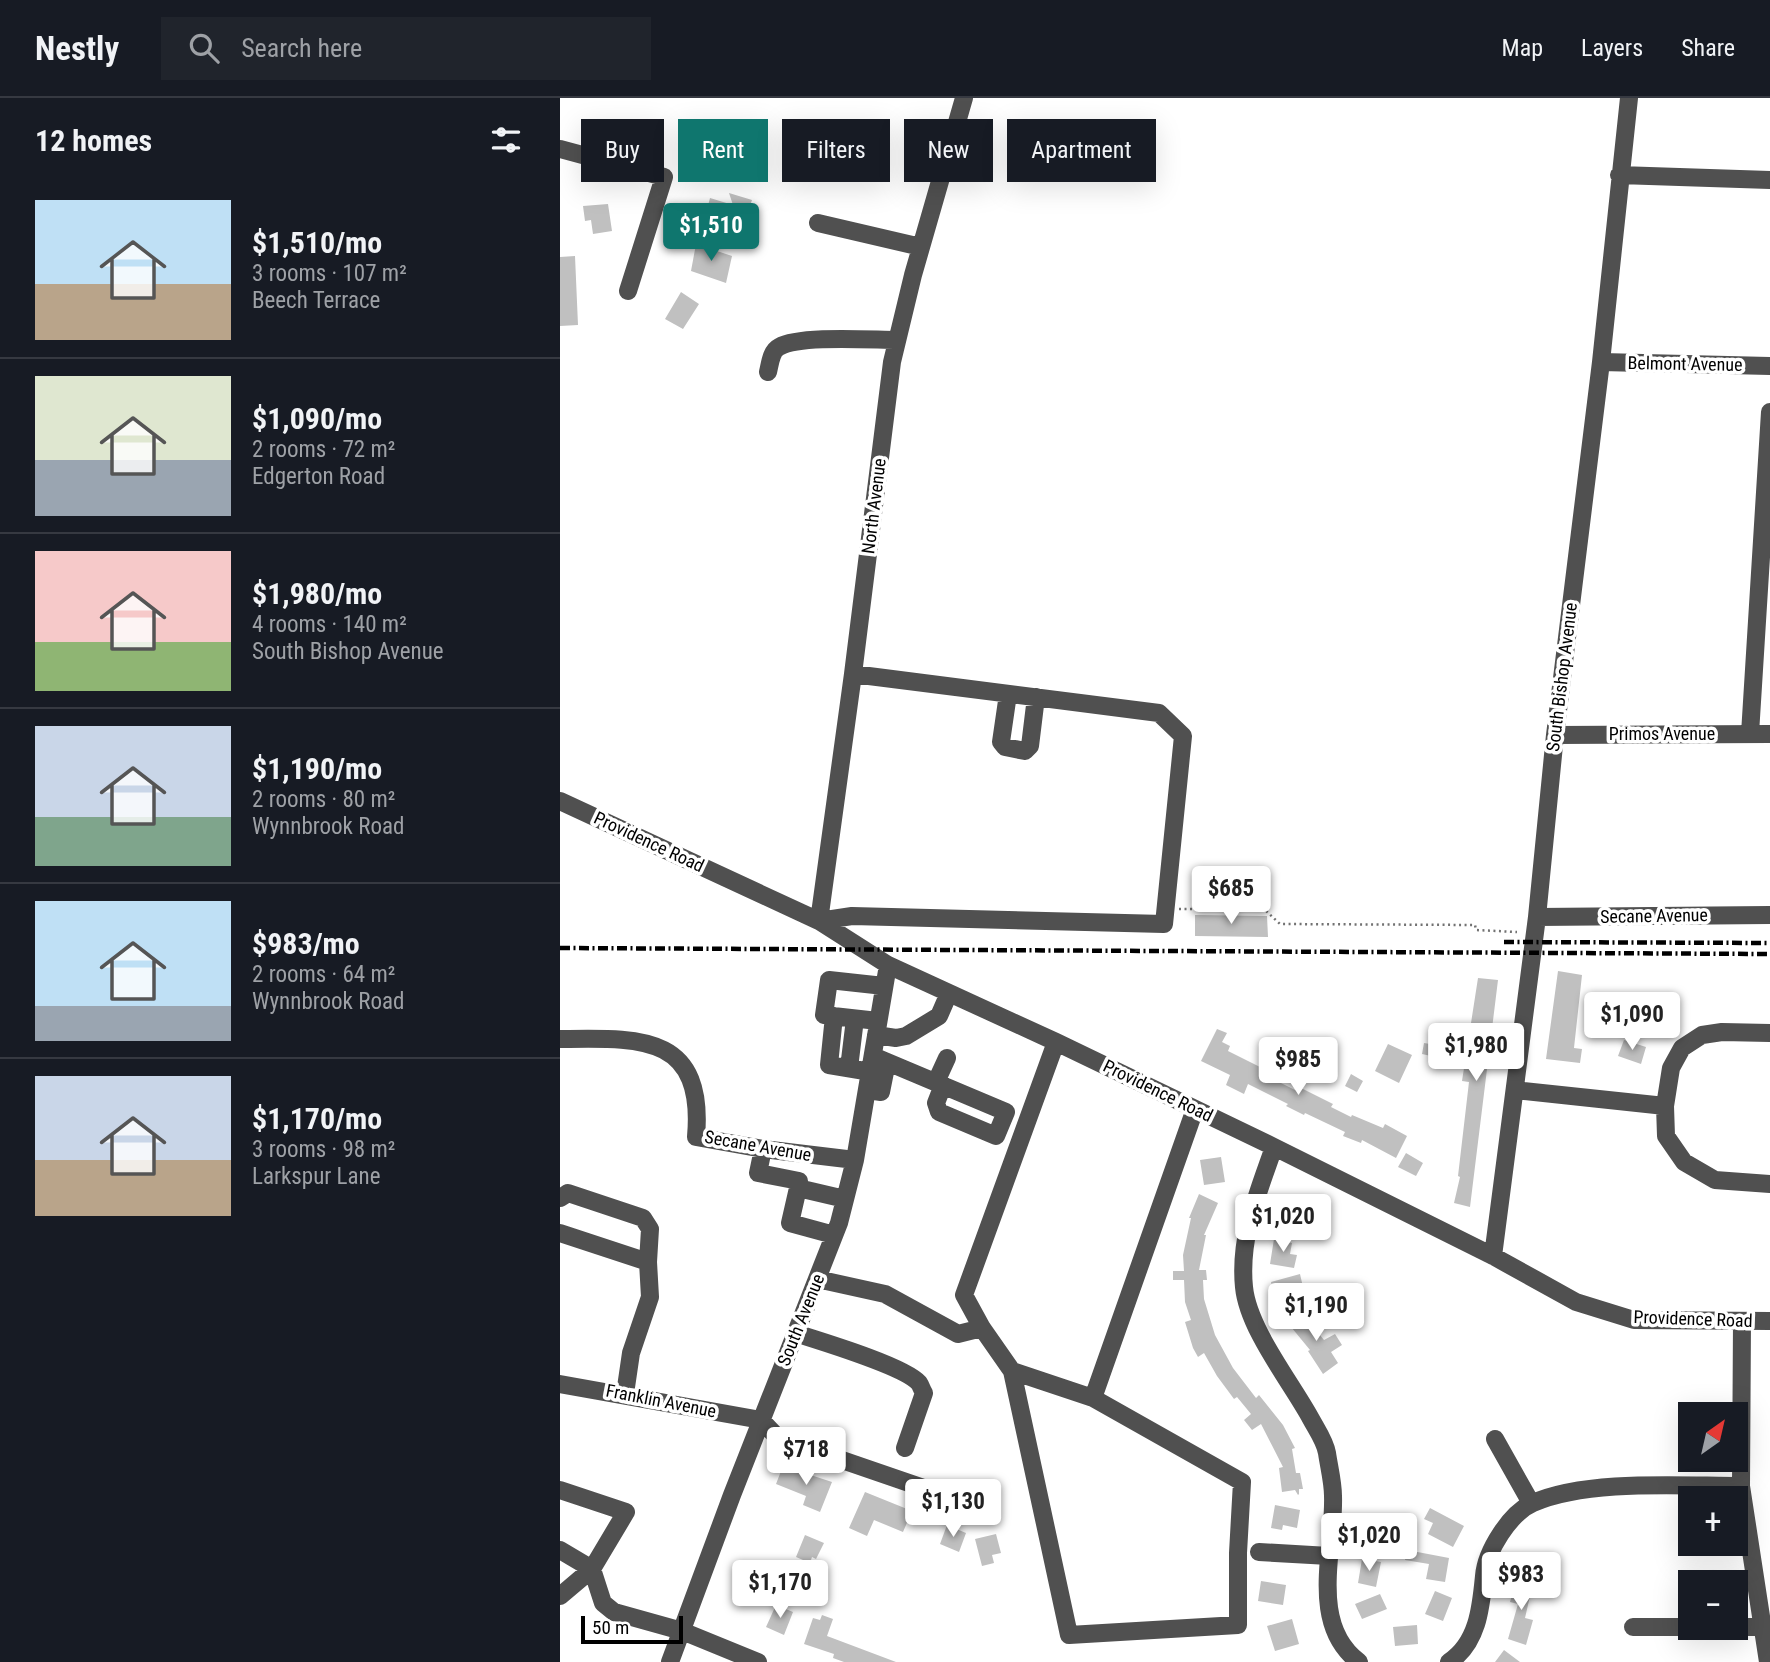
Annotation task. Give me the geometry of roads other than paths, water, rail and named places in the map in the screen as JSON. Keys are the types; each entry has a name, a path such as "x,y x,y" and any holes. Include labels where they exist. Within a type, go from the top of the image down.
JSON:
{"street":[{"name":"North Avenue","path":"819,921 892,362 921,247 964,98"},
{"name":"South Bishop Avenue","path":"1493,1256 1537,917 1555,735 1601,362 1629,98"},
{"path":"560,149 664,177 628,291"},
{"path":"1619,175 1770,180"},
{"path":"818,223 921,247"},
{"path":"768,372 773,353 779,347 821,340 897,340"},
{"name":"Belmont Avenue","path":"1601,362 1770,366"},
{"path":"1750,734 1770,412"},
{"path":"819,921 852,916 1164,924 1166,910 1183,736 1159,713 853,674"},
{"path":"1008,694 1001,742 1005,747 1025,751 1030,746 1036,697"},
{"name":"Primos Avenue","path":"1555,735 1770,734"},
{"name":"Providence Road","path":"560,801 819,921 888,965 1274,1147 1493,1256 1576,1302 1634,1320 1770,1321"},
{"name":"Secane Avenue","path":"1537,917 1770,915"},
{"name":"South Avenue","path":"670,1662 761,1420 835,1235 855,1160 874,1070 877,1028 888,965"},
{"path":"884,986 829,980 824,1015 855,1019 901,1038 935,1020 942,1013 949,993"},
{"path":"834,1016 829,1065 874,1070 939,1084 947,1058"},
{"path":"849,1068 855,1019"},
{"path":"1770,1033 1722,1032 1702,1035 1682,1048 1671,1068 1665,1106 1666,1136 1684,1162 1715,1180 1770,1184"},
{"name":"Secane Avenue","path":"560,1039 636,1040 667,1051 693,1084 699,1110 696,1137 763,1149 855,1160"},
{"path":"1012,1371 1093,1398 1242,1482 1238,1625 1069,1635 1012,1371 982,1328 964,1295 1056,1042"},
{"path":"1515,1090 1665,1106"},
{"path":"1093,1398 1195,1109"},
{"path":"1274,1147 1247,1225 1243,1257 1244,1290 1257,1327 1303,1402 1326,1447 1333,1494 1328,1608 1336,1633 1350,1655 1359,1662"},
{"path":"763,1149 758,1173 845,1199"},
{"path":"805,1155 790,1223 835,1235"},
{"path":"560,1198 568,1193 643,1218 650,1229 650,1297 631,1353 625,1394"},
{"path":"560,1233 648,1262"},
{"path":"817,1279 886,1294 958,1334 982,1328"},
{"path":"1741,1486 1742,1321"},
{"path":"795,1333 836,1346 919,1383 924,1393 905,1448"},
{"name":"Franklin Avenue","path":"560,1384 761,1420"},
{"path":"761,1420 778,1438 941,1494"},
{"path":"1495,1439 1531,1503"},
{"path":"1450,1662 1458,1657 1477,1629 1485,1563 1502,1530 1531,1503 1560,1494 1595,1488 1678,1487"},
{"path":"560,1490 626,1512 592,1569 560,1596"},
{"path":"1748,1533 1768,1662"},
{"path":"560,1550 592,1569 603,1603 614,1612 682,1631 758,1662"},
{"path":"1259,1552 1329,1556"},
{"path":"1633,1627 1678,1627"},
{"path":"1748,1627 1762,1627"}],"railway":[{"path":"1504,942 1770,943"},
{"path":"560,948 1770,954"}]}
